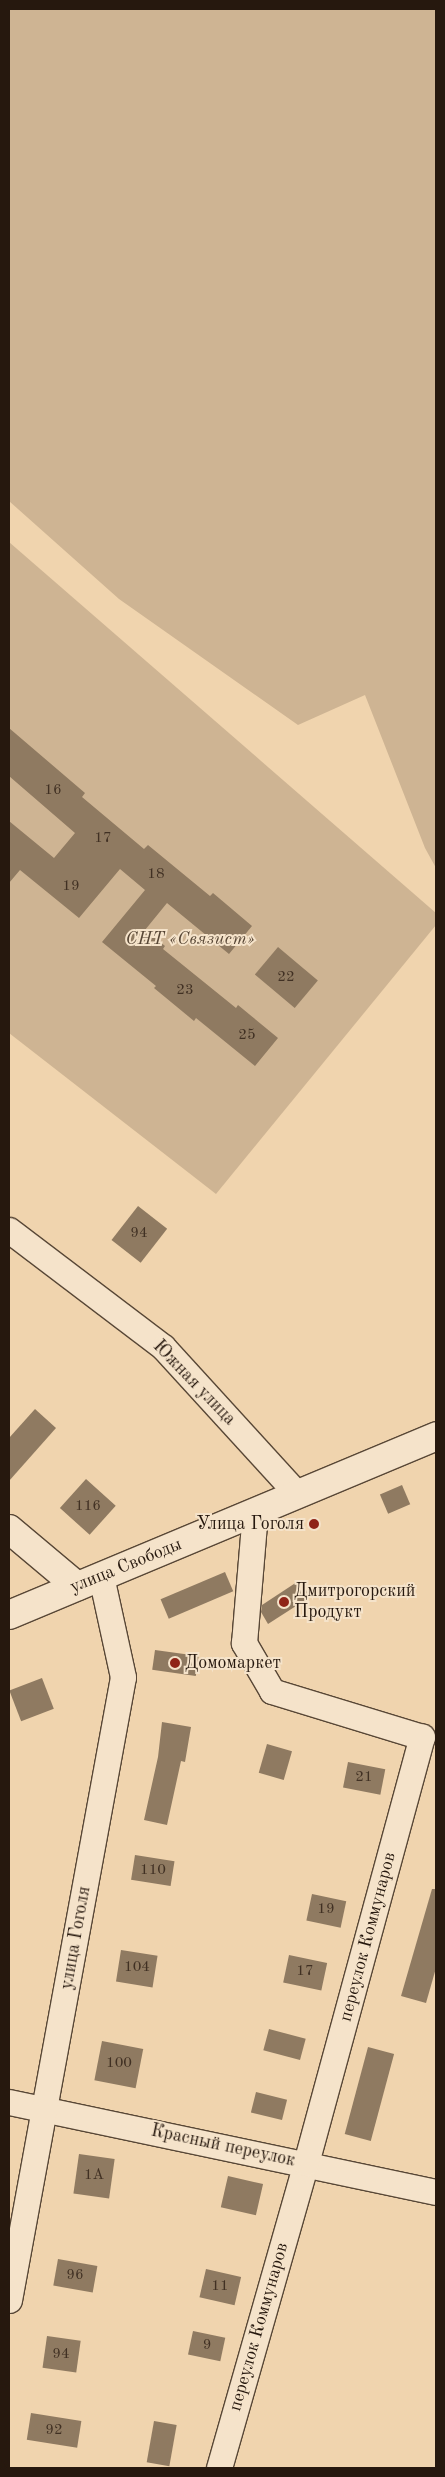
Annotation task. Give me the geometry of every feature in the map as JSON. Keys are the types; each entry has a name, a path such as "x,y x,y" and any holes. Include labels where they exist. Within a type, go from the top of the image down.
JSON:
{"main road":[{"name":"улица Свободы","path":"9,1615 436,1436"},
{"path":"9,1529 89,1581"}],"street":[{"name":"Южная улица","path":"9,1230 163,1347 297,1494"},
{"name":"переулок Коммунаров","path":"219,2468 306,2163 422,1737 272,1691 244,1643 255,1512"},
{"name":"улица Гоголя","path":"9,2300 123,1677 89,1581"},
{"name":"Красный переулок","path":"9,2102 306,2163 436,2192"}],"green space":[{"path":"9,9 436,9 436,868 425,848 365,695 298,725 119,599 9,501"},
{"name":"СНТ «Связист»","path":"9,542 436,913 436,925 216,1194 9,1033"}],"building":[{"path":"9,728 85,793 82,797 144,849 148,845 210,896 213,893 252,926 229,954 167,903 145,930 165,946 163,949 236,1008 238,1005 278,1038 255,1066 196,1018 194,1021 154,988 156,986 102,942 145,890 120,869 79,918 20,870 9,883 9,821 54,858 75,833 9,776"},
{"path":"278,947 318,980 295,1008 255,975"},
{"path":"138,1206 167,1229 141,1263 112,1240"},
{"path":"35,1409 56,1428 9,1481 9,1438"},
{"path":"86,1479 116,1506 90,1535 60,1508"},
{"path":"402,1485 410,1504 388,1514 380,1494"},
{"path":"225,1572 233,1591 169,1619 161,1599"},
{"name":"Дмитрогорский Продукт","path":"300,1580 310,1597 268,1624 261,1612 262,1605"},
{"name":"Домомаркет","path":"155,1650 199,1656 196,1676 152,1670"},
{"path":"42,1678 54,1709 21,1721 9,1691"},
{"path":"162,1722 191,1727 185,1762 181,1761 167,1825 144,1820 158,1757"},
{"path":"267,1744 292,1751 284,1780 259,1773"},
{"path":"348,1762 385,1769 380,1795 343,1788"},
{"path":"135,1855 175,1861 171,1886 131,1880"},
{"path":"432,1889 436,1889 436,1968 426,2003 401,1996"},
{"path":"312,1894 346,1901 341,1928 306,1920"},
{"path":"121,1950 158,1956 153,1987 116,1982"},
{"path":"289,1955 327,1963 321,1990 283,1982"},
{"path":"269,2029 306,2039 300,2060 263,2050"},
{"path":"102,2041 143,2049 136,2088 94,2080"},
{"path":"368,2047 394,2054 371,2141 345,2134"},
{"path":"256,2092 287,2100 282,2120 251,2112"},
{"path":"79,2154 115,2159 109,2199 73,2194"},
{"path":"228,2176 263,2184 256,2215 221,2207"},
{"path":"58,2259 97,2266 93,2293 53,2286"},
{"path":"206,2269 241,2277 235,2305 199,2297"},
{"path":"193,2331 225,2338 220,2361 188,2354"},
{"path":"47,2336 81,2341 76,2372 43,2368"},
{"path":"31,2413 81,2421 77,2448 27,2440"},
{"path":"154,2421 177,2425 169,2466 147,2462"}],"place":[{"name":"Улица Гоголя","path":"314,1524"},
{"name":"Дмитрогорский Продукт","path":"284,1602"},
{"name":"Домомаркет","path":"175,1663"}]}
